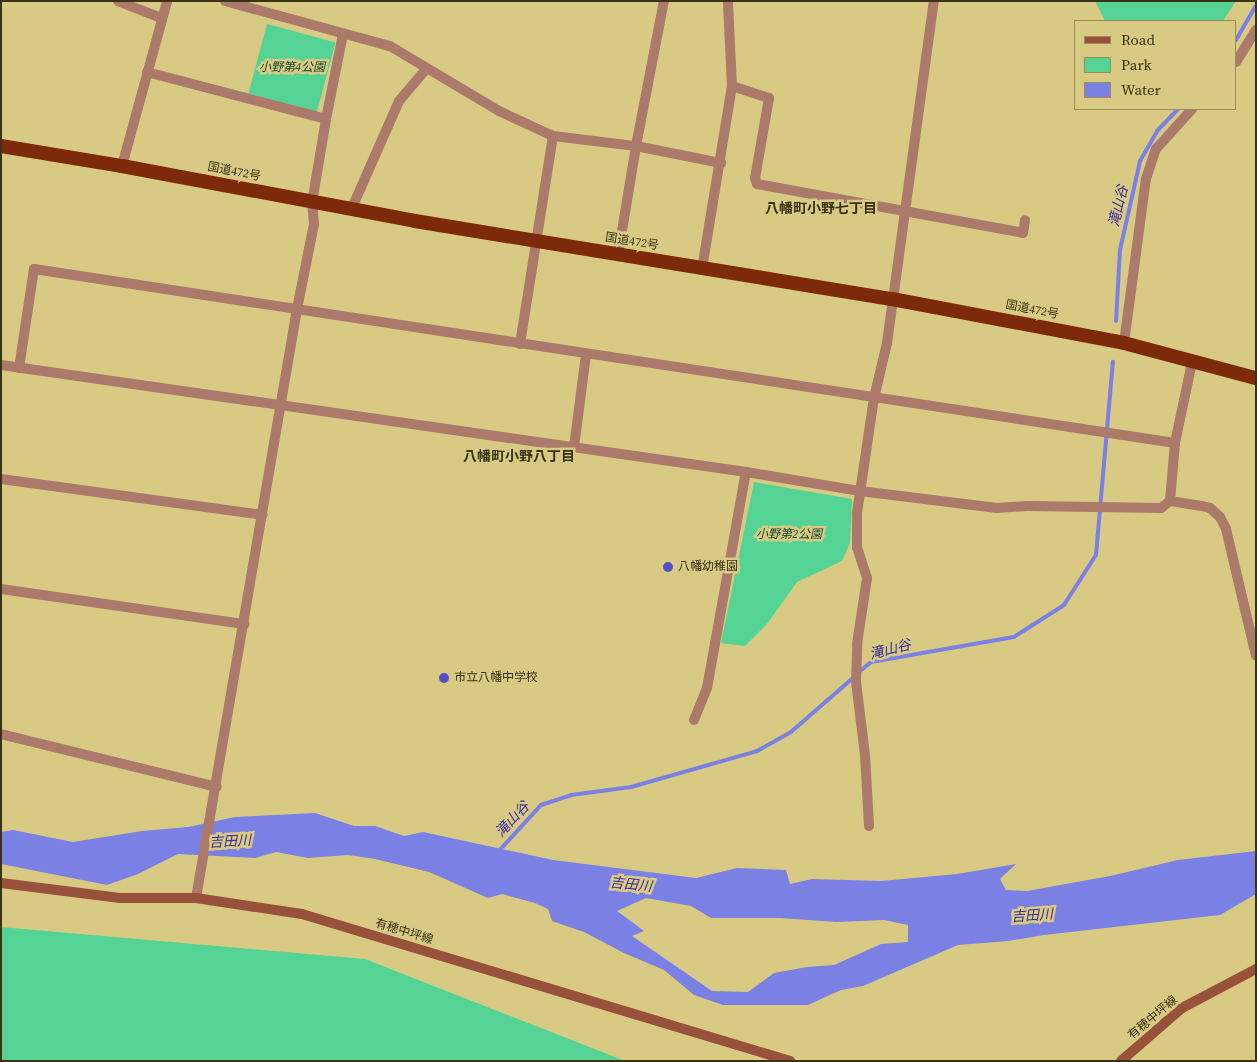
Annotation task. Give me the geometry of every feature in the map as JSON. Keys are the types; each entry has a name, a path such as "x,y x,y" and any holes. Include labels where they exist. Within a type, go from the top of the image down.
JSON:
{"highway":[{"name":"国道472号","path":"1,146 122,166 351,210 702,269 892,298 1124,343 1256,378"}],"main road":[{"name":"有穂中坪線","path":"1,883 120,898 197,893 302,914 790,1061"},
{"name":"有穂中坪線","path":"1121,1061 1182,1008 1256,969"}],"street":[{"path":"118,1 161,18"},
{"path":"122,166 167,1"},
{"path":"224,1 390,46 500,111 553,136 636,146 721,163"},
{"path":"618,255 636,146 664,1"},
{"path":"869,826 865,755 856,682 857,644 867,578 857,548 857,513 874,398 887,343 934,1"},
{"path":"702,269 721,163 732,86 728,3"},
{"path":"1237,60 1256,30"},
{"path":"197,893 314,224 312,203 343,34"},
{"path":"351,210 399,101 426,68"},
{"path":"147,72 326,119"},
{"path":"732,86 768,98 755,178 757,184 1023,233 1025,220"},
{"path":"1124,343 1146,179 1156,149 1191,110"},
{"path":"520,344 553,136"},
{"path":"19,368 34,269 1090,432 1175,443"},
{"path":"574,447 586,354"},
{"path":"1,365 746,472 860,491 997,508 1027,506 1161,508 1170,501 1175,443 1192,362"},
{"path":"694,720 707,688 746,472"},
{"path":"1,478 262,515"},
{"path":"1170,501 1210,508 1220,517 1226,529 1256,656"},
{"path":"1,589 244,624"},
{"path":"1,734 217,786"}],"green space":[{"path":"1095,1 1236,1 1224,20 1104,20"},
{"name":"小野第4公園","path":"267,24 336,42 317,112 248,94"},
{"name":"小野第2公園","path":"754,482 852,499 850,543 842,561 797,582 767,624 745,646 721,643"},
{"path":"1,927 365,959 625,1061 1,1061"}],"water":[{"name":"吉田川","path":"315,813 354,826 375,826 404,836 423,832 553,860 696,878 737,868 786,870 790,884 812,879 881,881 957,874 1016,864 1000,879 1006,890 1027,891 1110,876 1178,860 1256,851 1256,894 1220,915 1044,935 1008,941 958,945 863,986 841,990 808,1005 723,1005 694,995 664,970 624,953 584,932 552,921 548,909 535,903 502,894 488,898 429,872 375,859 348,855 308,858 276,852 255,858 178,854 138,874 107,885 1,864 1,832 13,830 73,842 142,831 188,827 235,817","holes":["646,898 691,906 711,918 780,918 836,922 884,920 908,925 908,942 881,944 834,965 807,967 774,973 748,992 712,991 632,936 644,931 617,911"]}],"waterway":[{"name":"滝山谷","path":"1237,38 1256,6"},
{"name":"滝山谷","path":"1116,321 1120,250 1140,161 1157,131 1177,110"},
{"name":"滝山谷","path":"859,672 871,662 1014,637 1064,605 1096,555 1113,362"},
{"name":"滝山谷","path":"497,853 541,805 571,795 631,787 757,751 791,732 854,677"}],"place":[{"name":"八幡幼稚園","path":"668,567"},
{"name":"市立八幡中学校","path":"444,678"}],"district":[{"name":"八幡町小野七丁目","path":"821,208"},
{"name":"八幡町小野八丁目","path":"519,456"}]}
